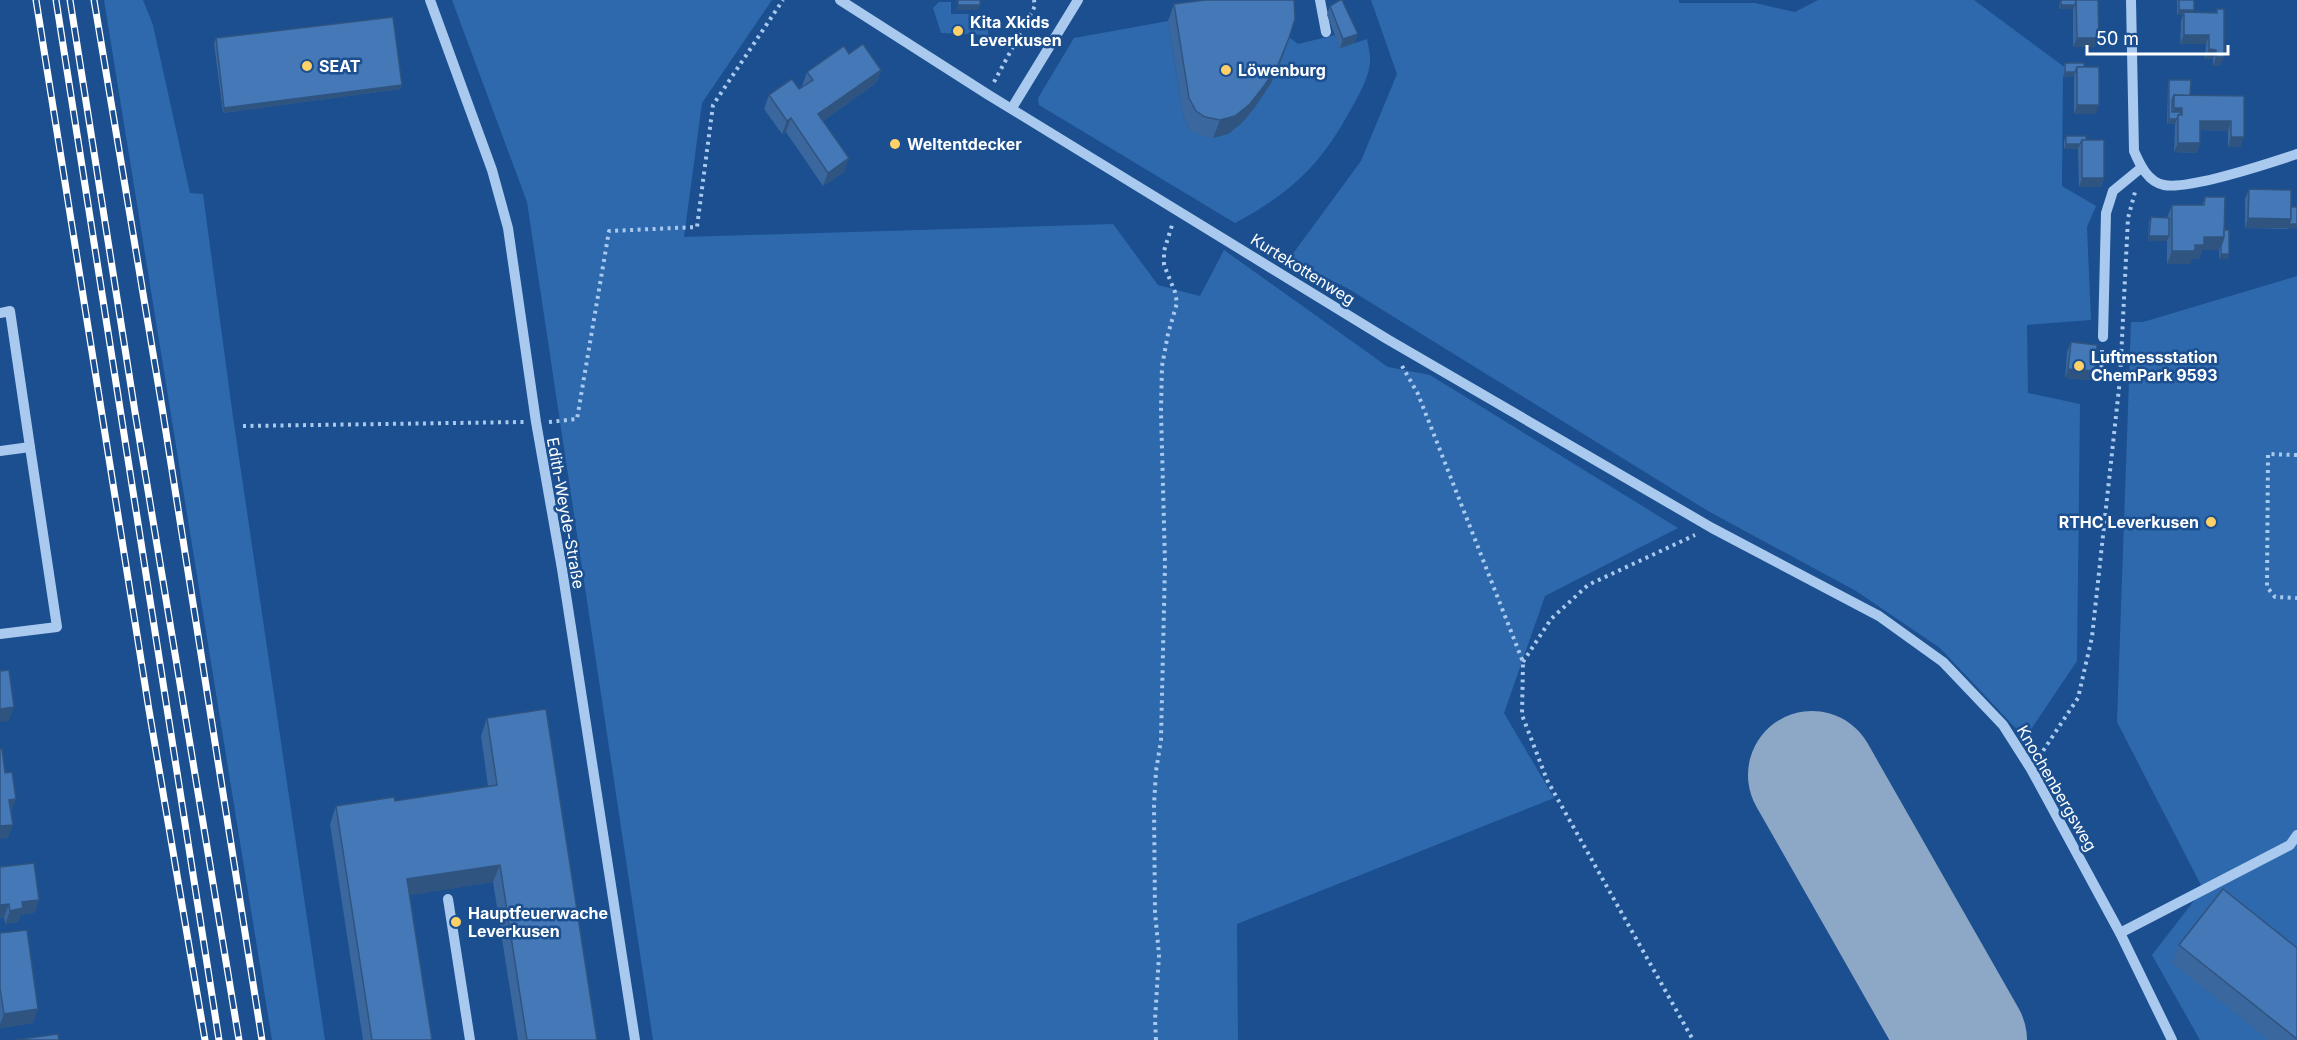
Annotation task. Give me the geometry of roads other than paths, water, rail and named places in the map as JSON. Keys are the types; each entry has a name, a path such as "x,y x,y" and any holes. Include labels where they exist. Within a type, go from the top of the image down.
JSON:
{"street":[{"name":"Edith-Weyde-Straße","path":"430,0 479,131 502,202 635,1040"},
{"name":"Kurtekottenweg","path":"840,0 987,94 1387,339 1713,528 1759,551"},
{"path":"1011,108 1078,0"},
{"path":"1320,0 1326,32"},
{"path":"2131,0 2134,151 2143,171 2162,185 2183,185 2266,165 2297,154"},
{"path":"2103,337 2106,213 2113,191 2143,171"},
{"path":"0,313 10,311 57,627 0,634"},
{"path":"0,451 30,447"},
{"name":"Knochenbergsweg","path":"1759,551 1879,616 1943,662 2003,724 2031,769 2120,933 2172,1040"},
{"path":"2120,933 2290,845 2297,835"},
{"path":"448,899 470,1040"}],"railway":[{"path":"36,0 149,710 205,1040"},
{"path":"56,0 219,1040"},
{"path":"70,0 135,412 239,1040"},
{"path":"94,0 162,407 262,1040"}],"place":[{"name":"Kita Xkids Leverkusen","path":"958,31"},
{"name":"SEAT","path":"307,66"},
{"name":"Löwenburg","path":"1226,70"},
{"name":"Weltentdecker","path":"895,144"},
{"name":"Luftmessstation ChemPark 9593","path":"2079,366"},
{"name":"RTHC Leverkusen","path":"2211,522"},
{"name":"Hauptfeuerwache Leverkusen","path":"456,922"}]}
